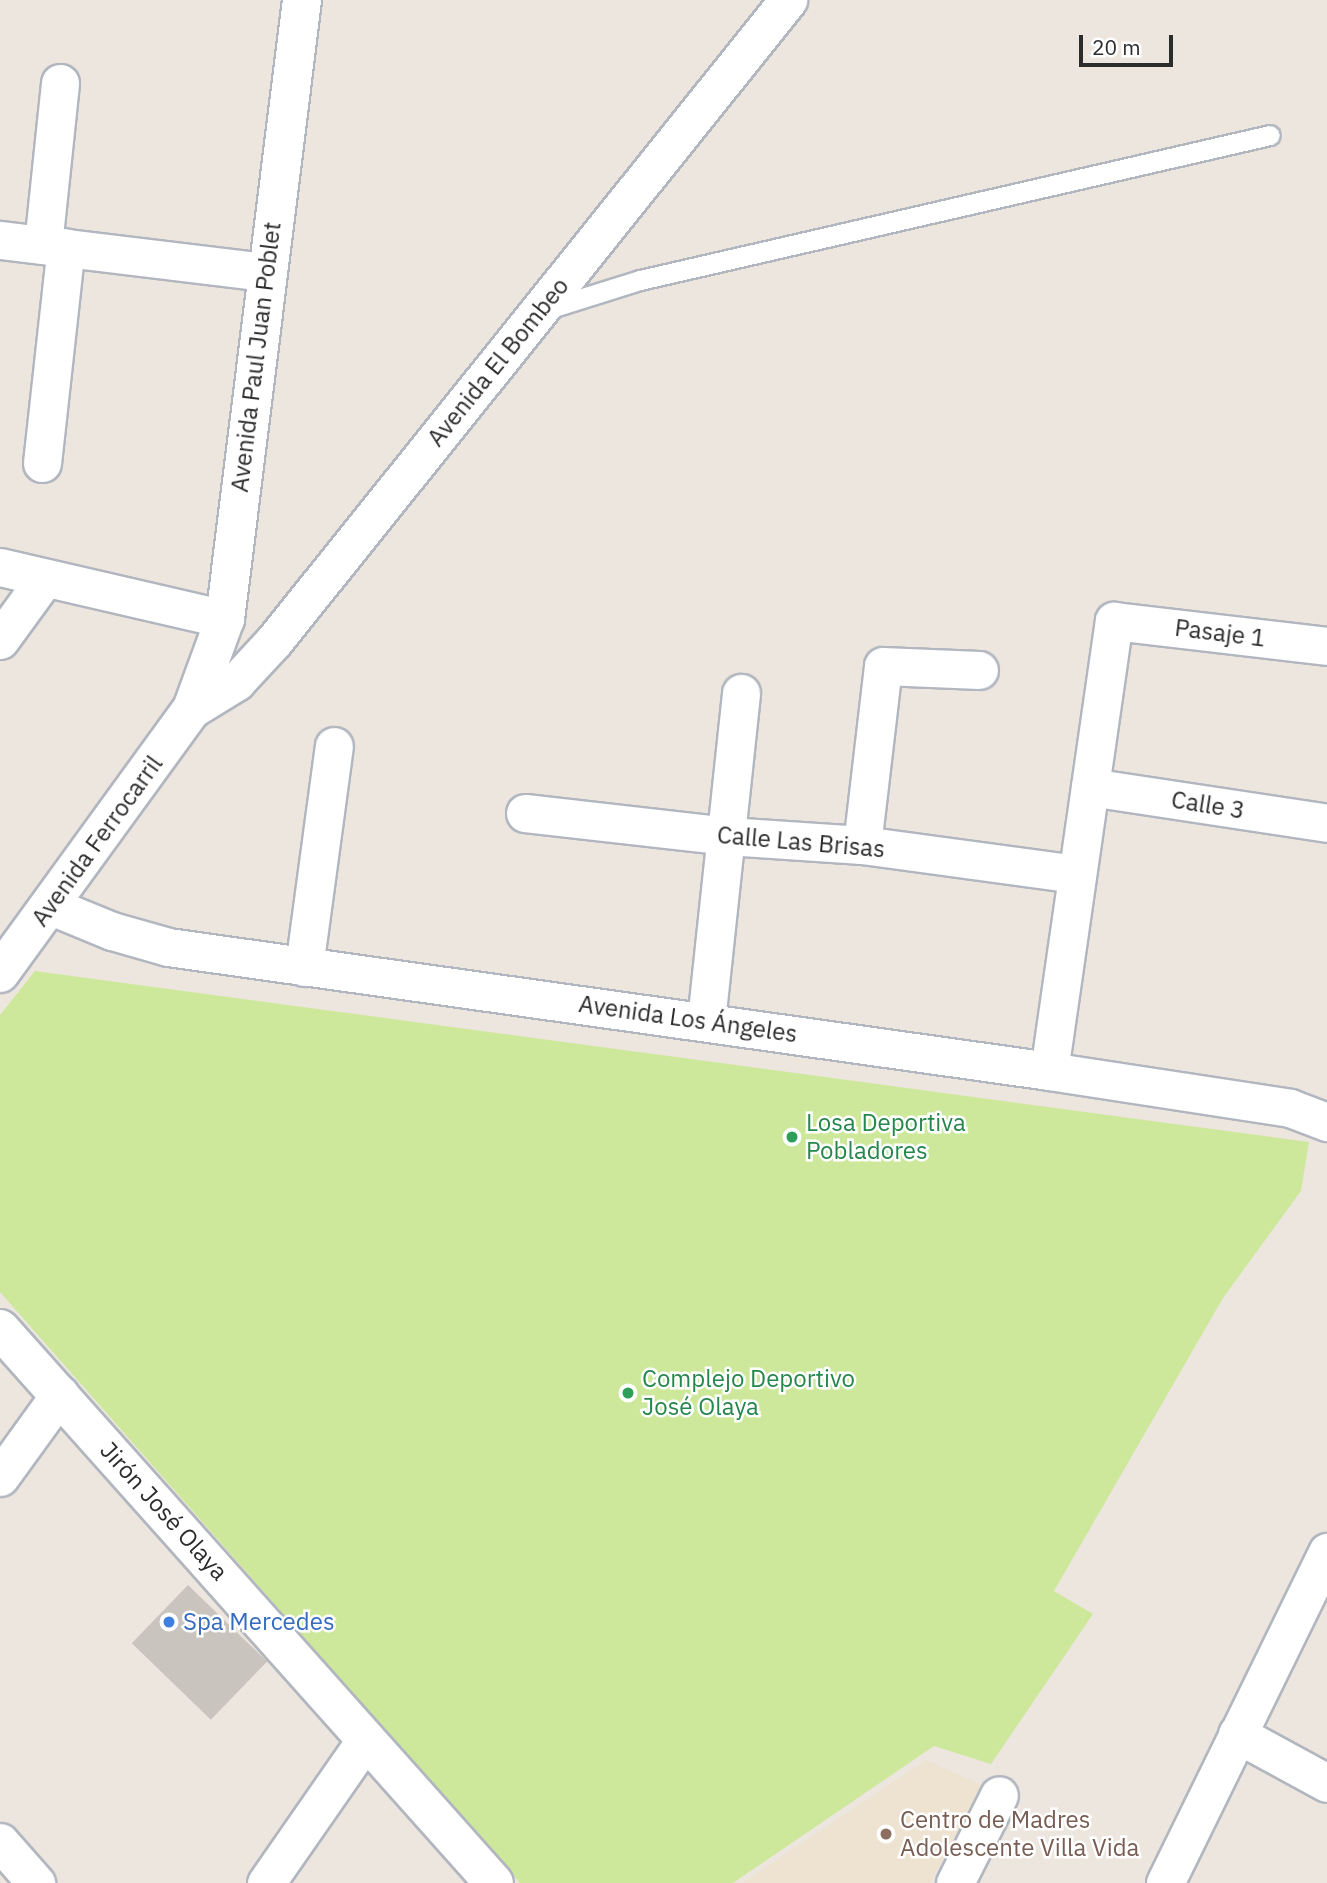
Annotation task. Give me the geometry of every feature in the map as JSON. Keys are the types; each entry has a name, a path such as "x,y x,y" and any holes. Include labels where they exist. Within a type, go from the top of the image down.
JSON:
{"street":[{"name":"Avenida Paul Juan Poblet","path":"192,709 225,619 266,272 302,0"},
{"name":"Avenida El Bombeo","path":"192,709 236,682 274,642 788,0"},
{"path":"43,463 55,246 60,83"},
{"path":"0,240 266,272"},
{"path":"0,567 225,619"},
{"path":"0,640 45,578"},
{"name":"Pasaje 1","path":"1090,787 1114,621 1327,646"},
{"path":"862,845 883,666 979,670"},
{"path":"706,1021 741,693"},
{"name":"Avenida Ferrocarril","path":"0,973 192,709"},
{"path":"304,967 334,746"},
{"path":"1049,1071 1090,787"},
{"name":"Calle 3","path":"1090,787 1327,823"},
{"name":"Calle Las Brisas","path":"525,813 727,836 862,845 1077,874"},
{"name":"Avenida Los Ángeles","path":"51,906 112,931 168,947 1049,1071 1290,1108 1327,1122"},
{"name":"Jirón José Olaya","path":"0,1329 494,1883"},
{"path":"0,1477 60,1394"},
{"path":"1165,1883 1327,1552"},
{"path":"1237,1734 1327,1783"},
{"path":"266,1883 366,1739"},
{"path":"956,1883 999,1795"},
{"path":"0,1842 36,1883"}],"lane":[{"path":"536,313 640,280 1270,135"}],"shaded area":[{"name":"Centro de Madres Adolescente Villa Vida","path":"926,1760 981,1785 930,1883 743,1883"}],"green space":[{"name":"Complejo Deportivo José Olaya","path":"35,971 1309,1142 1301,1191 1223,1298 1054,1591 1093,1614 991,1764 934,1746 733,1883 520,1883 0,1292 0,1015"}],"building":[{"path":"188,1585 267,1661 211,1720 132,1643"}],"place":[{"name":"Losa Deportiva Pobladores","path":"792,1137"},
{"name":"Complejo Deportivo José Olaya","path":"628,1393"},
{"name":"Spa Mercedes","path":"169,1622"},
{"name":"Centro de Madres Adolescente Villa Vida","path":"886,1834"}]}
